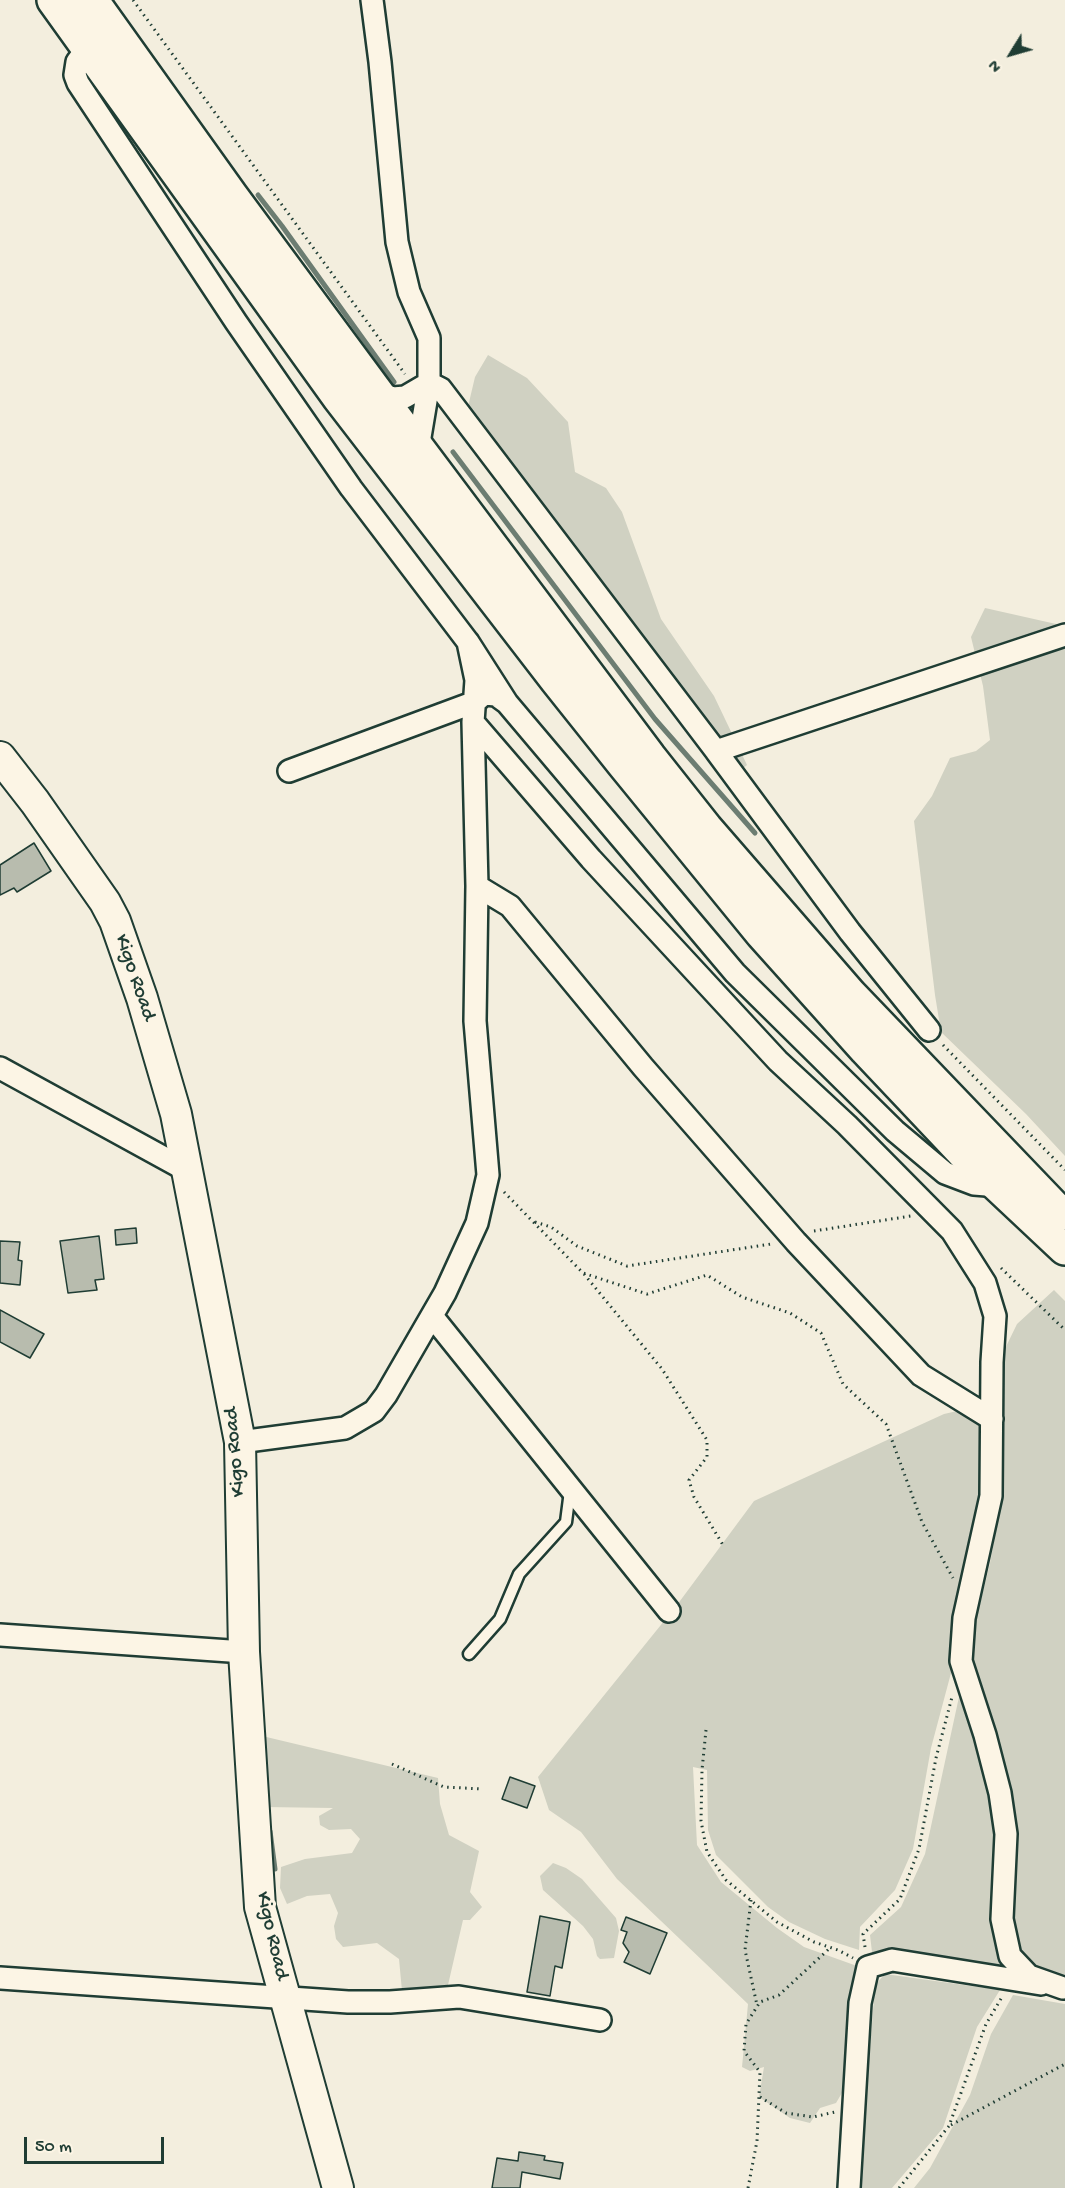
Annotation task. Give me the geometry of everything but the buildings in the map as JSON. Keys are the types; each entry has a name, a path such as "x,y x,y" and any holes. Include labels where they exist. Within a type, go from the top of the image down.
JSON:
{"highway":[{"path":"54,0 339,397 594,727 762,933 866,1049 967,1156 1065,1248"},
{"path":"91,0 231,196 648,757 706,829 850,995 1065,1219"}],"street":[{"path":"372,0 397,242 409,292 429,338 418,449"},
{"path":"88,47 77,62 75,75 78,83 236,322 351,488 468,642 507,703 735,974 895,1131 945,1173 974,1184 999,1186"},
{"path":"377,392 393,398 405,397 423,386 441,389 716,751 850,932 929,1030"},
{"path":"716,751 1065,635"},
{"path":"240,1442 345,1428 374,1411 386,1395 445,1293 477,1223 488,1175 475,1021 477,886 474,712 476,680 468,642"},
{"path":"290,771 474,712 484,694 496,695 507,703"},
{"path":"474,712 591,859 778,1061 847,1125 952,1231 985,1283 995,1316 992,1362 991,1496 964,1618 961,1661 985,1735 1000,1793 1006,1834 1002,1919 1010,1956 1029,1976 1064,1988"},
{"name":"Kigo Road","path":"0,756 105,902 115,921 142,998 176,1114 240,1442 244,1652 260,1907 338,2188"},
{"path":"477,886 510,906 643,1067 853,1305 921,1375 992,1419"},
{"path":"0,1068 188,1171"},
{"path":"432,1316 669,1611"},
{"path":"0,1635 244,1652"},
{"path":"849,2188 860,2003 867,1966 892,1960 1064,1988"},
{"path":"0,1978 348,2002 390,2002 459,1997 600,2020"}],"lane":[{"path":"469,1654 500,1619 519,1574 566,1522 571,1488"}],"path":[{"path":"133,0 423,386"},
{"path":"929,1030 1065,1170"},
{"path":"488,1175 583,1273 662,1369 707,1440 707,1457 689,1480 694,1497 723,1545"},
{"path":"583,1273 647,1294 707,1275 742,1297 790,1313 820,1333 843,1384 885,1424 922,1522 968,1605"},
{"path":"867,1966 863,1934 900,1899 919,1849 936,1758 961,1661"},
{"path":"706,1730 701,1821 707,1852 726,1880 777,1922 867,1966"},
{"path":"393,1764 444,1787 483,1789"},
{"path":"751,1900 745,1950 757,2007"},
{"path":"748,2188 757,2141 760,2072 744,2051 746,2024 760,2002 779,1995 831,1947"},
{"path":"899,2188 949,2126 986,2024 1012,1980"},
{"path":"949,2126 1065,2064"},
{"path":"759,2097 786,2113 813,2117 839,2111 855,2092"}],"shaded area":[{"path":"488,355 527,378 568,422 575,472 606,488 622,512 661,619 714,696 747,765 736,774 466,415 475,377"},
{"path":"985,608 1065,626 1065,1156 1026,1114 941,1032 935,995 914,821 932,796 950,758 976,751 990,740 983,686 971,637"},
{"path":"1054,1290 1065,1301 1065,1979 1030,1968 1020,1957 1008,1919 1013,1824 967,1657 990,1563 1003,1492 999,1425 1003,1398 1000,1359 1017,1324"},
{"path":"966,1409 981,1419 986,1485 955,1658 931,1748 913,1849 895,1890 860,1927 859,1950 825,1939 789,1922 768,1907 716,1855 708,1830 707,1770 693,1767 697,1845 721,1882 804,1947 857,1966 846,2086 836,2103 820,2108 810,2123 790,2118 759,2097 764,2067 750,2071 742,2067 748,2004 617,1879 581,1832 549,1810 538,1777 677,1605 754,1501 944,1414"},
{"path":"962,1683 988,1788 997,1854 993,1931 1015,1972 872,1952 870,1935 901,1907 925,1854"},
{"path":"258,1735 438,1778 440,1804 449,1835 479,1851 470,1892 482,1907 470,1920 463,1920 448,1985 402,1991 399,1959 377,1943 343,1947 336,1939 334,1926 338,1913 330,1894 307,1896 287,1904 280,1888 281,1867 305,1859 352,1853 360,1839 351,1829 329,1830 320,1825 319,1816 333,1808 265,1807"},
{"path":"553,1863 566,1868 582,1879 616,1918 619,1931 614,1958 600,1959 597,1956 593,1939 583,1926 543,1890 540,1876"},
{"path":"885,1974 1000,1990 977,2027 943,2128 892,2188 859,2188 875,1985"},
{"path":"1013,1995 1065,2004 1065,2188 914,2188 930,2168 970,2095 991,2034"}],"waterway":[{"path":"258,195 394,382"},
{"path":"453,452 655,719 755,833"},
{"path":"270,1831 275,1869"}]}
